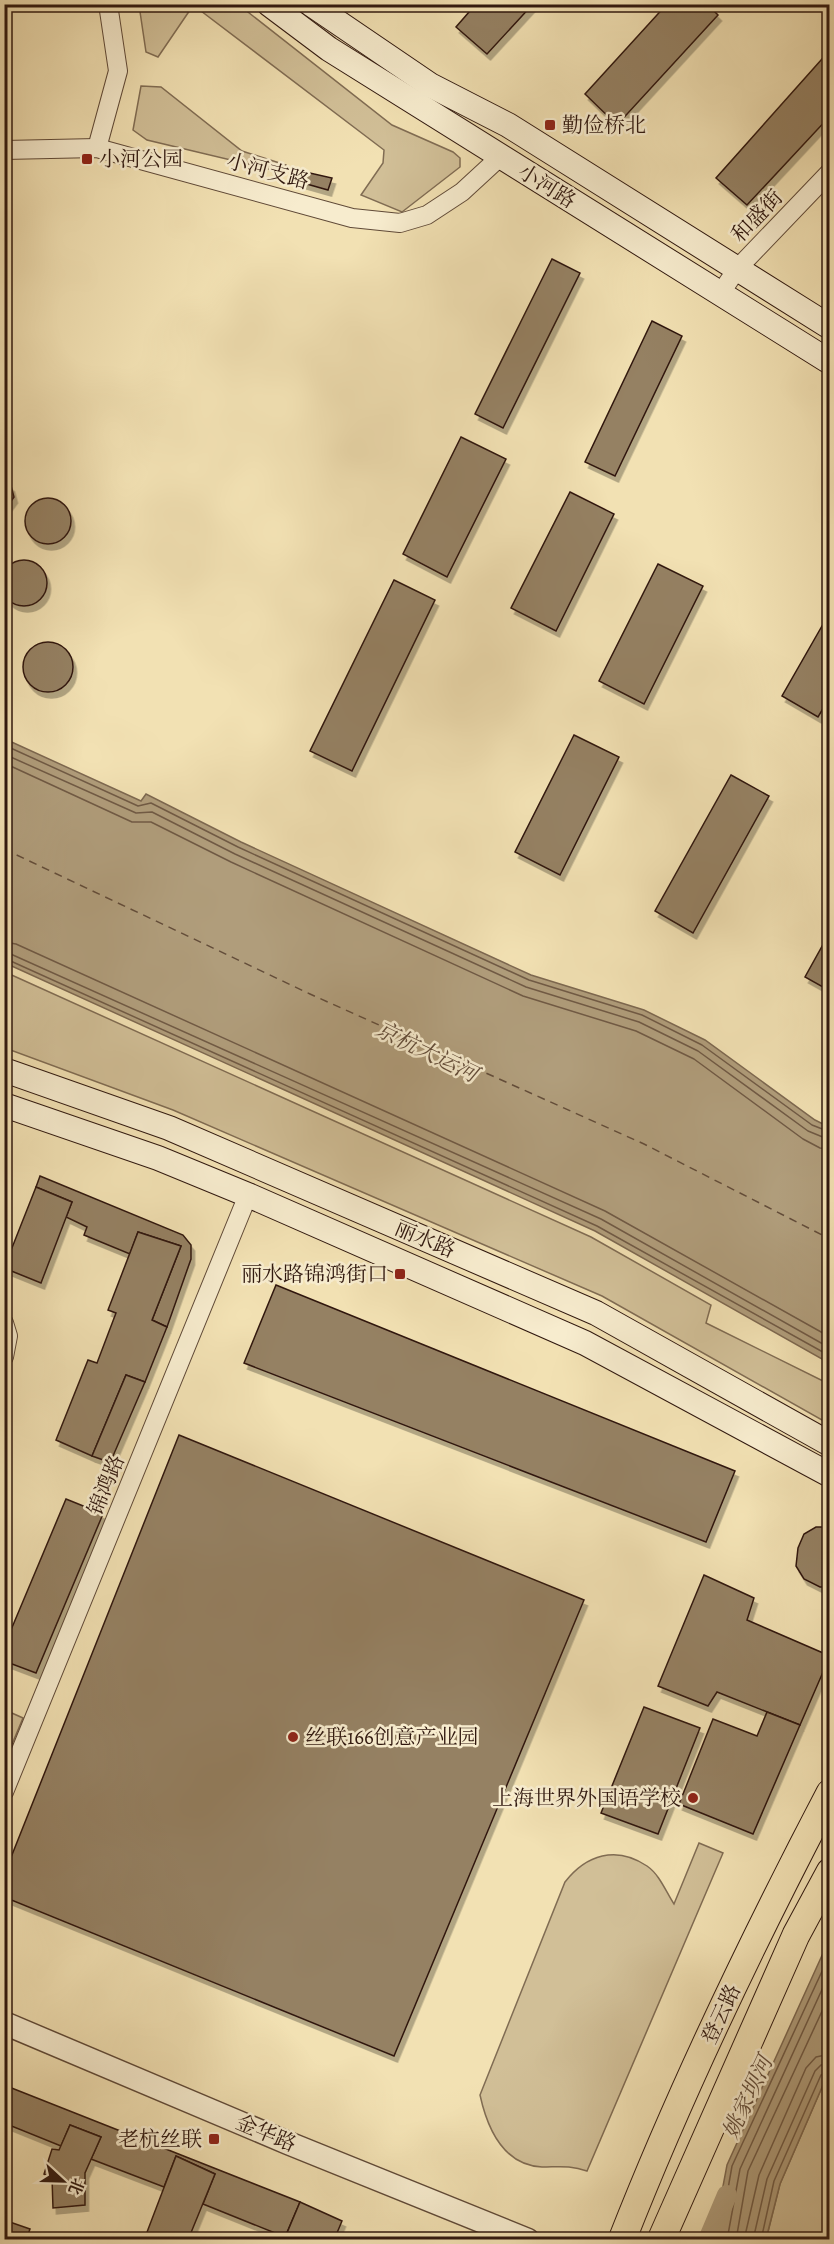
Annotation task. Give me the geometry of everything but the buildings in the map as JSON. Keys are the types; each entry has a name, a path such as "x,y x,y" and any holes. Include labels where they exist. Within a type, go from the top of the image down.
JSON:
{"main road":[{"name":"小河路","path":"269,4 329,49 830,362"},
{"name":"小河路","path":"311,4 430,85 508,125 830,327"},
{"name":"丽水路","path":"4,1070 169,1128 596,1313 830,1444"},
{"name":"丽水路","path":"4,1104 158,1158 248,1195 585,1343 830,1475"},
{"name":"登云路","path":"622,2240 647,2174 768,1910 830,1793"},
{"name":"登云路","path":"661,2240 680,2191 796,1935 830,1872"}],"street":[{"path":"97,148 118,71 108,4"},
{"name":"小河支路","path":"4,150 97,148 352,218 400,223 427,215 462,192 500,157"},
{"name":"和盛街","path":"720,294 737,269 830,172"},
{"name":"锦鸿路","path":"4,1792 248,1195"},
{"path":"4,1323 8,1336 4,1357"},
{"name":"金华路","path":"4,2023 288,2143 528,2240"}],"shaded area":[{"path":"139,5 239,5 392,125 453,152 460,158 460,167 402,212 361,195 383,163 384,150 197,8 190,10 158,57 146,52"},
{"path":"141,86 161,87 242,151 286,165 285,173 147,140 133,130"},
{"path":"5,972 591,1237 711,1305 706,1323 823,1381 829,1373 829,1424 602,1296 173,1110 5,1048"},
{"path":"4,1710 23,1718 5,1761"},
{"path":"699,1843 723,1853 587,2171 570,2167 528,2165 517,2159 507,2152 492,2131 480,2095 565,1882 582,1865 592,1860 602,1856 624,1856 652,1870 674,1904"},
{"path":"829,2071 829,2239 766,2240 780,2184"}],"water":[{"name":"京杭大运河","path":"5,739 141,801 146,794 241,842 531,975 644,1010 705,1040 815,1120 829,1127 829,1363 595,1231 5,963"},
{"path":"829,1940 829,2071 780,2184 766,2239 713,2239 727,2165"}],"waterway":[{"name":"姚家坝河","path":"708,2240 727,2195"}],"ferry route":[{"path":"4,849 310,994 644,1144 830,1239"}],"place":[{"name":"勤俭桥北","path":"550,125"},
{"name":"小河公园","path":"87,159"},
{"name":"丽水路锦鸿街口","path":"400,1274"},
{"name":"丝联166创意产业园","path":"293,1737"},
{"name":"上海世界外国语学校","path":"693,1798"},
{"name":"老杭丝联","path":"214,2139"}]}
